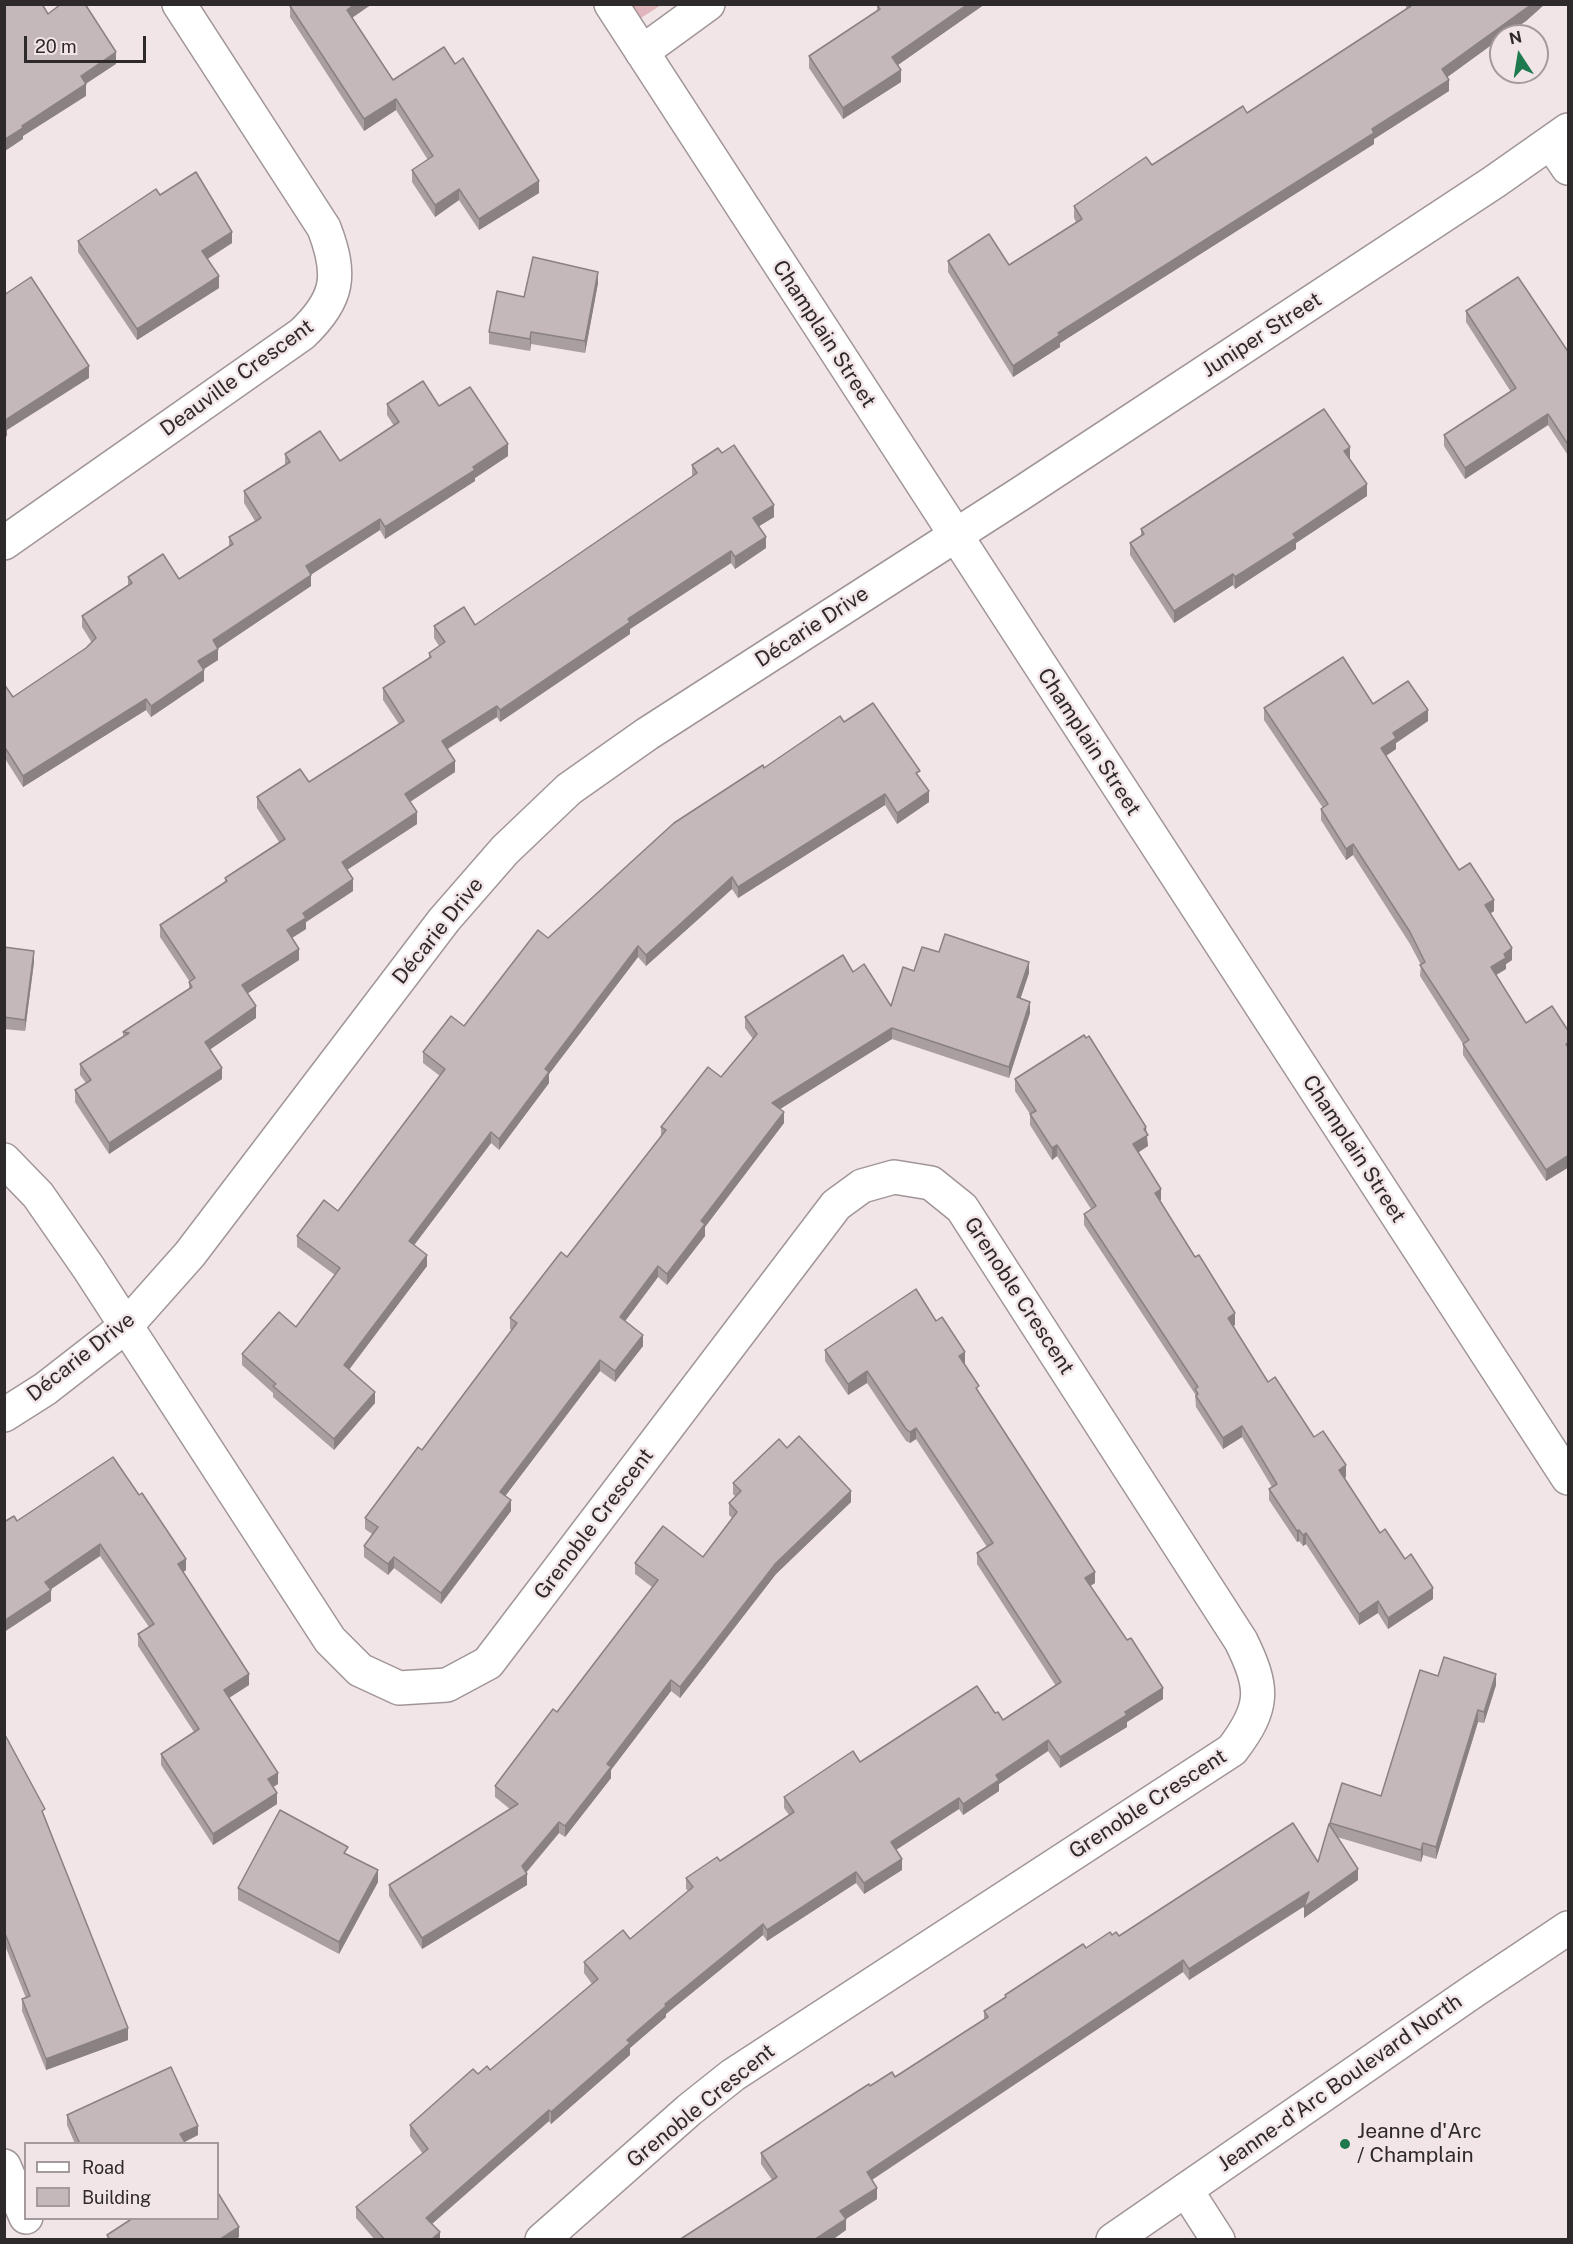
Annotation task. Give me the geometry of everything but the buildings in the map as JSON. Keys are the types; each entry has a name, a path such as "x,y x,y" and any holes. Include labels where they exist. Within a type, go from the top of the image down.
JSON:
{"street":[{"name":"Deauville Crescent","path":"4,543 302,334 321,316 334,291 335,258 324,228 179,4"},
{"name":"Champlain Street","path":"611,4 954,536 1569,1478"},
{"path":"642,52 708,4"},
{"name":"Juniper Street","path":"954,536 1563,147"},
{"name":"Décarie Drive","path":"4,1415 45,1389 126,1326 190,1254 444,920 505,850 569,789 647,734 954,536"},
{"name":"Grenoble Crescent","path":"4,1160 38,1195 330,1640 360,1670 399,1688 447,1685 488,1663 836,1205 862,1186 894,1177 931,1183 962,1208 1241,1641 1254,1668 1259,1698 1249,1727 1232,1750 733,2075 689,2110 542,2240"},
{"name":"Jeanne-d'Arc Boulevard North","path":"1113,2240 1474,1990 1569,1928"},
{"path":"1474,1990 1569,1947"},
{"path":"4,2166 24,2213"},
{"path":"1186,2190 1218,2240"},
{"path":"27,2220 36,2240"}],"shaded area":[{"path":"627,5 661,5 638,20"}],"place":[{"name":"Jeanne d'Arc / Champlain","path":"1345,2144"}]}
